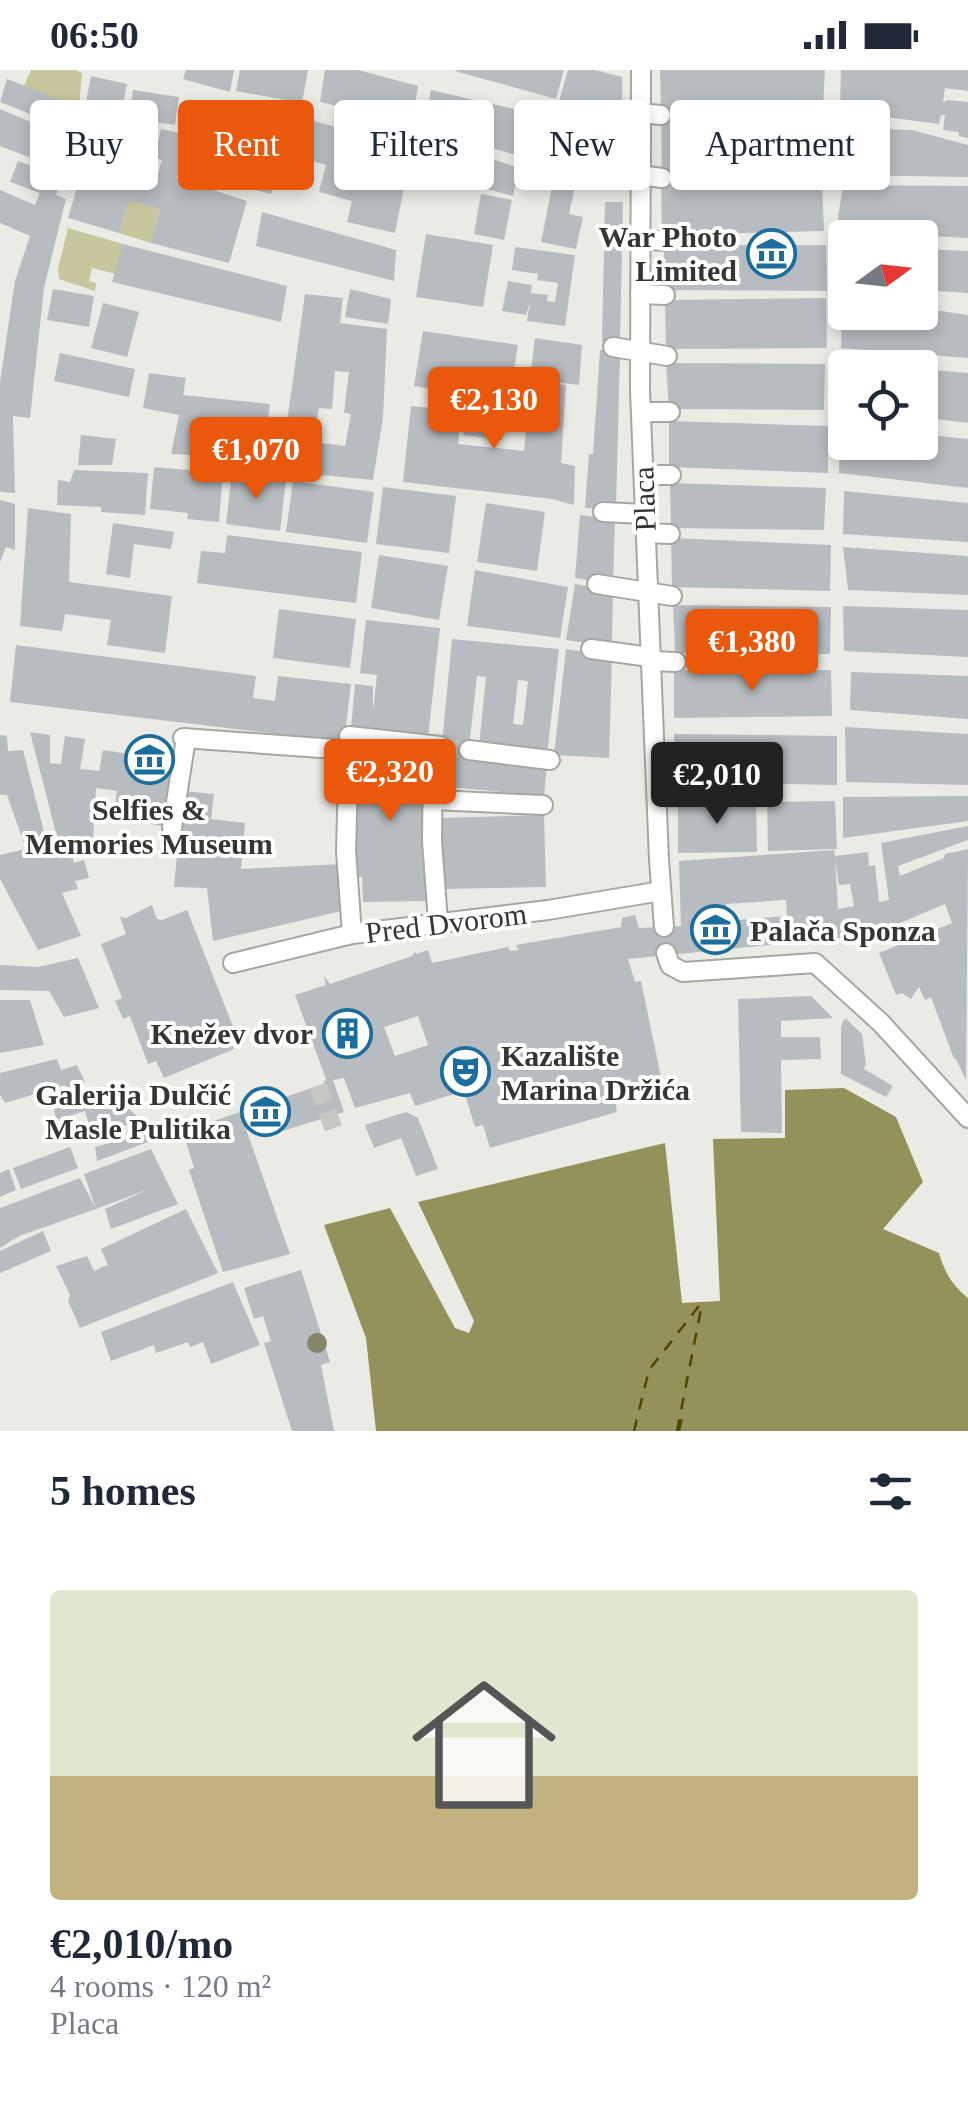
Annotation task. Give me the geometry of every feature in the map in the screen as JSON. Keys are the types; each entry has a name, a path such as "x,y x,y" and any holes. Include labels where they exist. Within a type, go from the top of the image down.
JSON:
{"street":[{"name":"Placa","path":"635,100 636,70"},
{"path":"650,119 660,115"},
{"path":"650,176 662,178"},
{"name":"Placa","path":"634,190 640,239 641,412 656,792 668,858 661,891 664,927"},
{"path":"640,239 663,241"},
{"path":"640,294 665,295"},
{"path":"613,348 666,356"},
{"path":"641,412 670,412"},
{"path":"644,476 672,475"},
{"path":"604,512 670,534"},
{"path":"597,584 672,596"},
{"path":"592,648 676,662"},
{"path":"653,727 673,726"},
{"path":"172,828 184,738 437,746 432,800 438,922"},
{"path":"349,743 346,851 352,934"},
{"path":"469,750 550,760"},
{"path":"656,792 675,790"},
{"path":"432,800 543,805"},
{"name":"Pred Dvorom","path":"233,963 352,934 548,910 661,891"},
{"path":"666,953 670,965 678,972 704,976 815,963 880,1024 968,1118"}],"shaded area":[{"path":"31,70 82,73 80,100 61,100 24,86"},
{"path":"129,201 160,209 151,243 119,233"},
{"path":"68,228 123,244 116,274 92,268 89,281 96,283 95,291 59,279"},
{"path":"844,1088 896,1117 923,1182 883,1229 939,1253 950,1278 968,1298 968,1431 376,1431 366,1338 324,1225 390,1208 455,1328 469,1333 474,1321 418,1202 665,1143 682,1303 720,1301 713,1139 785,1138 785,1090"}],"building":[{"path":"186,70 234,70 230,92 183,79"},
{"path":"240,70 308,70 303,100 236,91"},
{"path":"325,70 358,70 418,86 416,100 334,100 334,105 320,102"},
{"path":"456,70 564,70 556,99 455,71"},
{"path":"568,70 595,70 622,77 622,100 559,100"},
{"path":"660,70 825,70 823,100 670,100 670,110 661,110"},
{"path":"841,70 968,70 968,91 945,88 943,103 968,102 968,138 943,130 945,115 941,115 939,124 890,118 890,100 840,100"},
{"path":"91,76 127,84 124,100 86,100"},
{"path":"7,79 61,100 30,100 30,114 0,102"},
{"path":"133,90 179,97 175,125 158,122 158,100 132,100"},
{"path":"431,90 475,100 429,100"},
{"path":"494,104 514,109 514,154 494,149"},
{"path":"0,109 30,122 30,158 0,146"},
{"path":"314,121 334,126 334,190 404,190 395,233 347,222 352,201 319,192 326,165 314,161"},
{"path":"661,121 670,121 670,170 662,170"},
{"path":"161,129 178,133 178,190 214,190 247,201 229,263 151,243 160,209 129,201 119,233 68,218 76,190 158,190 162,160 158,159"},
{"path":"890,129 912,130 968,145 968,177 890,176"},
{"path":"494,160 514,166 513,196 490,190 494,190"},
{"path":"18,161 30,165 30,189 10,182"},
{"path":"661,184 670,184 670,190 822,190 824,231 662,235"},
{"path":"890,185 968,186 968,238 938,236 938,220 838,220 842,190 890,190"},
{"path":"0,190 35,205 40,193 32,190 58,190 56,195 66,199 44,288 30,418 13,416 15,493 0,492 0,382 15,281 30,236 0,223"},
{"path":"551,190 574,190 569,214 583,217 576,249 541,242"},
{"path":"481,194 512,200 504,240 474,234"},
{"path":"605,202 623,202 620,341 602,341"},
{"path":"262,212 396,250 394,281 256,246"},
{"path":"426,234 493,245 483,307 416,297"},
{"path":"123,244 287,286 281,322 112,282"},
{"path":"664,245 826,245 827,291 664,290"},
{"path":"515,247 575,255 565,326 527,321 530,302 526,315 502,311 508,281 532,285 531,293 548,295 547,301 555,302 558,283 537,280 538,274 512,270"},
{"path":"938,250 968,251 968,293 938,291"},
{"path":"53,289 94,296 89,327 47,320"},
{"path":"350,289 391,299 388,324 345,317"},
{"path":"305,294 343,298 340,323 387,329 383,418 373,480 301,473 302,460 282,457","holes":["335,371 349,372 344,413 351,414 345,446 313,442 319,408 332,409"]},
{"path":"826,298 827,348 666,349 665,300"},
{"path":"103,303 139,312 127,357 91,348"},
{"path":"938,311 968,315 968,358 938,356 938,350 841,348 842,330 938,330"},
{"path":"423,331 518,345 509,402 414,386"},
{"path":"535,338 582,345 579,385 530,379"},
{"path":"600,350 620,353 616,510 585,508"},
{"path":"60,353 135,369 129,397 54,381"},
{"path":"666,363 825,364 824,410 669,409"},
{"path":"938,370 968,373 968,423 938,419"},
{"path":"149,373 186,378 183,395 270,404 262,459 171,454 179,415 143,408"},
{"path":"531,381 566,385 561,463 575,466 574,505 552,499 403,482 411,406 462,411 458,444 524,451 526,432 512,431 514,413 528,414"},
{"path":"467,402 506,407 502,440 463,435"},
{"path":"669,421 828,426 828,473 669,467"},
{"path":"81,435 116,439 112,465 78,465"},
{"path":"938,436 968,439 968,488 839,473 839,460 938,460"},
{"path":"154,467 223,473 219,522 187,519 188,513 150,509"},
{"path":"74,470 148,473 145,515 57,505 58,480 70,482"},
{"path":"232,473 286,480 280,531 226,524"},
{"path":"293,481 374,492 367,543 286,532"},
{"path":"670,483 826,488 824,530 671,528"},
{"path":"383,487 456,496 449,553 376,544"},
{"path":"844,491 968,503 968,542 843,534"},
{"path":"0,500 15,504 15,550 6,547 0,562"},
{"path":"486,503 545,512 537,571 477,562"},
{"path":"28,508 71,514 69,582 172,596 165,653 107,645 111,620 65,614 62,631 20,626"},
{"path":"580,515 615,519 613,584 575,578"},
{"path":"113,523 174,532 171,549 134,544 130,578 106,574"},
{"path":"227,535 362,552 356,603 197,583 201,551 225,553"},
{"path":"671,538 831,545 830,591 672,587"},
{"path":"843,547 968,556 968,595 848,590"},
{"path":"379,555 448,566 439,620 371,608"},
{"path":"475,570 568,587 560,638 467,626"},
{"path":"575,584 613,590 612,647 566,640"},
{"path":"673,605 831,607 830,654 675,653"},
{"path":"843,606 968,610 968,657 844,651"},
{"path":"279,609 356,619 350,668 273,658"},
{"path":"366,620 440,628 428,738 351,728 355,684 373,686 373,711 377,675 360,673"},
{"path":"452,639 559,649 547,755 479,746 486,677 477,676 468,756 547,764 544,796 438,786","holes":["518,680 528,681 523,725 513,724"]},
{"path":"16,645 256,676 253,698 275,701 278,676 351,684 344,742 10,702"},
{"path":"566,649 612,656 609,758 554,755"},
{"path":"674,670 831,670 832,716 674,718"},
{"path":"851,672 968,676 968,719 850,710"},
{"path":"845,727 968,734 968,785 846,782"},
{"path":"30,732 50,735 50,763 61,764 65,736 85,739 80,769 99,771 103,750 129,754 131,742 156,746 153,759 178,763 168,827 113,818 117,791 96,788 93,838 77,836 81,848 71,851 74,863 84,860 89,878 75,881 78,889 62,893 81,936 38,950 0,879 0,855 26,849 7,795 0,795 0,735 7,736 8,751 23,750 47,843 58,841"},
{"path":"674,734 837,736 837,785 676,782"},
{"path":"354,747 429,749 425,785 427,901 363,902 362,877 352,877"},
{"path":"183,791 214,794 211,819 245,823 241,869 343,864 346,910 213,941 207,888 174,887"},
{"path":"968,796 968,821 843,838 843,797"},
{"path":"756,800 757,852 678,853 678,801"},
{"path":"835,801 837,849 768,851 767,802"},
{"path":"544,815 546,887 439,889 437,818"},
{"path":"968,826 968,840 898,866 900,876 944,858 945,854 968,849 966,1080 931,997 925,1000 919,987 911,999 902,993 896,995 879,953 952,923 945,904 893,926 841,938 628,959 635,982 641,981 665,1096 637,1097 630,1079 613,1083 617,1112 490,1148 483,1125 475,1127 464,1091 415,1106 410,1093 355,1108 344,1078 333,1080 344,1112 263,1137 253,1108 323,1084 326,1079 295,995 326,985 324,976 330,984 428,950 432,963 508,947 510,951 519,950 516,945 621,927 622,918 635,915 639,928 681,926 679,861 834,850 835,856 868,852 869,866 875,865 879,902 889,900 881,843","holes":["835,860 839,885 850,884 854,906 838,909","786,900 787,916 727,921 726,904","418,1016 428,1045 395,1056 384,1027"]},
{"path":"152,905 157,919 162,920 187,910 234,1029 227,1032 234,1049 164,1078 156,1061 148,1064 130,1016 123,1019 115,1001 122,998 101,944 126,934 120,917 126,918"},
{"path":"78,958 99,1008 64,1017 49,991 0,990 0,965 38,967"},
{"path":"811,996 833,1018 781,1021 781,1037 820,1037 821,1059 781,1060 782,1133 741,1132 738,999"},
{"path":"0,1000 30,1000 44,1045 0,1053"},
{"path":"845,1018 862,1034 864,1069 893,1086 886,1097 841,1074 841,1026"},
{"path":"57,1059 61,1070 77,1065 85,1082 5,1103 0,1095 0,1073"},
{"path":"113,1094 141,1120 148,1142 97,1161 95,1147 136,1136 130,1124 92,1135 85,1111 56,1120 54,1109"},
{"path":"240,1112 290,1254 223,1272 189,1170 194,1168 186,1142 194,1140 190,1129"},
{"path":"406,1112 418,1118 438,1169 416,1176 401,1138 374,1148 365,1125"},
{"path":"70,1147 78,1168 21,1189 13,1168"},
{"path":"151,1149 178,1204 111,1229 105,1209 149,1189 96,1209 84,1174"},
{"path":"9,1169 16,1190 0,1197 0,1173"},
{"path":"80,1178 96,1209 19,1236 0,1248 0,1208"},
{"path":"186,1209 218,1273 80,1328 56,1266 87,1256 94,1271 108,1265 101,1249"},
{"path":"43,1231 51,1251 0,1273 0,1251"},
{"path":"301,1270 330,1362 321,1365 334,1431 292,1431 264,1343 271,1341 263,1316 254,1319 244,1288"},
{"path":"233,1282 260,1345 211,1364 203,1342 190,1347 188,1342 156,1353 154,1345 111,1361 101,1332"}],"ferry route":[{"path":"634,1431 649,1370 702,1302"},
{"path":"677,1431 702,1304"},
{"path":"679,1431 683,1412"}],"tunnel":[{"path":"441,746 469,750"},
{"path":"318,1086 335,1133"}],"place":[{"name":"War Photo Limited","path":"772,253"},
{"name":"Selfies & Memories Museum","path":"149,760"},
{"name":"Palača Sponza","path":"715,930"},
{"name":"Knežev dvor","path":"348,1033"},
{"name":"Kazalište Marina Držića","path":"466,1072"},
{"name":"Galerija Dulčić Masle Pulitika","path":"266,1111"}]}
